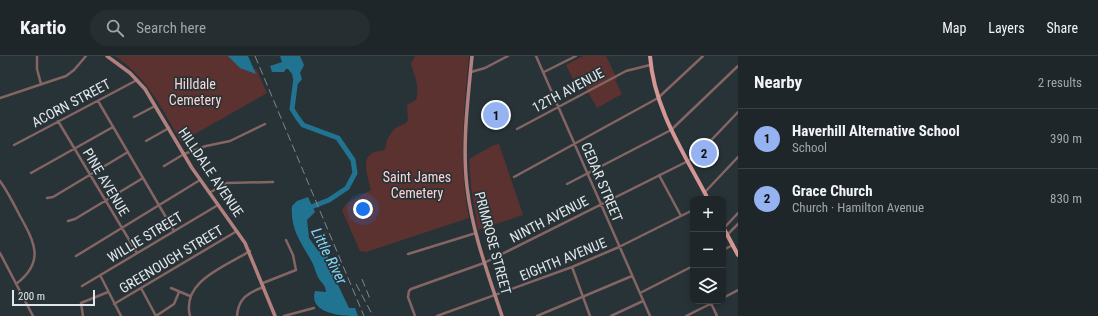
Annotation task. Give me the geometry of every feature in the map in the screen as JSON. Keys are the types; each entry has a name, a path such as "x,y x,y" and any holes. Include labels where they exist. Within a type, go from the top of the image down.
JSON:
{"main road":[{"name":"HILLDALE AVENUE","path":"107,56 137,80 156,106 208,193 237,231 250,251 276,316"},
{"name":"PRIMROSE STREET","path":"472,56 465,157 468,194 484,263 502,316"},
{"path":"650,56 650,65 658,98 671,130 706,196"},
{"path":"725,232 737,252"}],"street":[{"path":"37,56 37,69 41,84"},
{"path":"0,98 71,73 86,56"},
{"path":"471,72 485,68 508,56"},
{"name":"CEDAR STREET","path":"536,56 650,316"},
{"path":"544,72 576,56"},
{"path":"514,177 658,98 703,56"},
{"name":"12TH AVENUE","path":"517,129 626,71 650,65"},
{"path":"567,184 671,130 738,66"},
{"name":"ACORN STREET","path":"14,145 137,80"},
{"path":"98,101 174,231"},
{"path":"134,117 156,106"},
{"name":"NINTH AVENUE","path":"415,316 408,297 409,291 417,286 484,263 688,161 699,153 738,112"},
{"name":"PINE AVENUE","path":"58,121 137,253"},
{"path":"164,166 184,154 206,146 230,141 265,124"},
{"path":"31,173 113,126"},
{"path":"146,141 169,128"},
{"path":"47,198 53,197 128,152"},
{"path":"704,192 738,157"},
{"path":"659,175 681,216"},
{"path":"68,220 75,219 143,178"},
{"path":"76,256 200,180"},
{"path":"0,181 30,234 35,251 33,265 29,273 16,284"},
{"path":"208,193 227,183 273,182"},
{"name":"WILLIE STREET","path":"82,286 218,205"},
{"name":"EIGHTH AVENUE","path":"437,316 572,267 619,247 690,212"},
{"path":"726,225 738,213"},
{"path":"727,236 738,224"},
{"name":"GREENOUGH STREET","path":"114,304 237,231"},
{"path":"408,254 476,233"},
{"path":"237,316 238,306 246,295 296,270 293,255 286,240"},
{"path":"726,248 733,245"},
{"path":"190,316 188,307 190,296 200,281 250,251"},
{"path":"0,253 33,316"},
{"path":"572,267 590,316"},
{"path":"640,293 690,268"},
{"path":"100,275 120,316"},
{"path":"537,316 632,276"},
{"path":"141,288 156,316 174,304 179,292"},
{"path":"171,288 190,296"},
{"path":"726,296 738,290"},
{"path":"83,316 81,303 108,292"},
{"path":"611,316 643,301"},
{"path":"686,316 709,304"},
{"path":"711,304 717,316"},
{"path":"284,316 314,308"}],"green space":[{"name":"Hilldale Cemetery","path":"115,56 231,56 252,70 256,69 267,93 181,142 161,106 145,84 126,64"},
{"name":"Saint James Cemetery","path":"415,56 469,56 464,116 463,157 469,218 366,252 360,251 342,210 347,203 371,190 366,169 367,159 375,152 385,150 387,140 394,129 406,123 408,120 407,105 416,100 417,95 416,82 411,64"},
{"path":"583,56 606,56 617,79 615,80 622,94 597,108 579,76 573,79 566,65"},
{"path":"499,144 523,215 478,230 471,187 469,159 492,146"}],"water":[{"path":"228,56 248,56 256,74 240,68"},
{"path":"280,56 300,56 304,65 300,73 302,79 298,84 294,83 292,74 288,69 284,72 272,72 270,66 282,62"},
{"path":"308,197 315,212 307,220 309,238 319,252 319,242 325,232 329,266 349,308 355,308 358,316 328,312 317,305 314,299 315,291 326,292 325,288 295,230 292,215 292,206 297,201"}],"waterway":[{"name":"Little River","path":"296,78 292,109 303,125 338,138 353,160 355,173 347,188 329,200 306,209"}],"railway":[{"path":"255,56 364,316"},
{"path":"362,279 370,299"},
{"path":"356,284 373,316"}],"place":[{"name":"Haverhill Alternative School","path":"496,115"},
{"name":"Grace Church","path":"704,153"}]}
